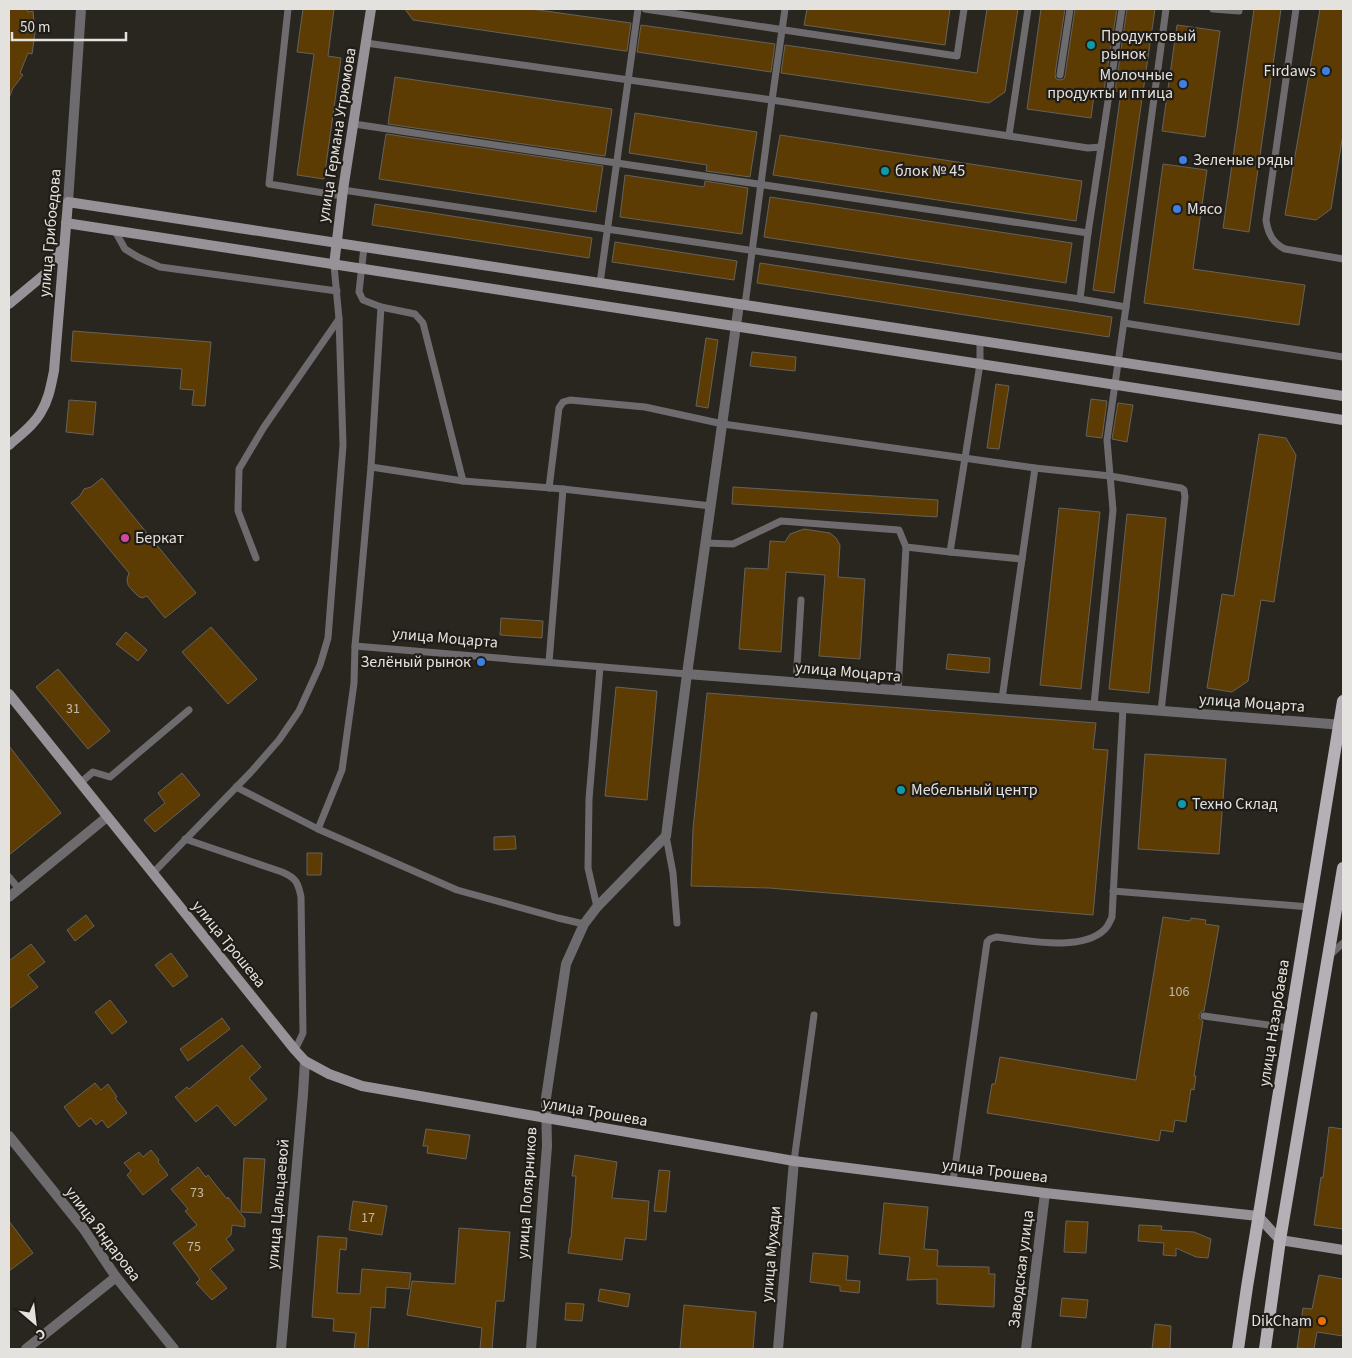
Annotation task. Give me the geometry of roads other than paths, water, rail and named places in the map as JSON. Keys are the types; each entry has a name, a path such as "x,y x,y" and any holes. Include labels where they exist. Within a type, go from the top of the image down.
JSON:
{"main road":[{"name":"улица Назарбаева","path":"1238,1349 1258,1216 1341,724 1343,701"},
{"path":"1265,1349 1280,1240 1343,868"}],"street":[{"name":"улица Грибоедова","path":"9,445 41,413 48,396 54,371 81,9"},
{"name":"улица Германа Угрюмова","path":"334,265 371,9"},
{"path":"68,202 1343,396"},
{"path":"66,224 1343,420"},
{"path":"9,304 46,274 64,246"},
{"path":"666,836 736,327 742,305"},
{"name":"улица Моцарта","path":"687,674 1341,724"},
{"name":"улица Трошева","path":"9,694 294,1050 305,1062 329,1074 362,1086 794,1161 1046,1193 1258,1216"},
{"path":"9,897 107,817"},
{"name":"улица Полярников","path":"531,1349 548,1146 546,1098 566,964 584,924 597,906 666,836"},
{"name":"улица Цальцаевой","path":"281,1349 305,1062"},
{"name":"улица Яндарова","path":"9,1136 83,1228 116,1277 174,1349"},
{"name":"улица Мухади","path":"778,1349 794,1161"},
{"name":"Заводская улица","path":"1026,1349 1046,1193"},
{"path":"1258,1216 1280,1240 1343,1250"},
{"path":"26,1349 116,1277"}],"lane":[{"path":"288,9 269,184 608,229 1080,299 1126,308"},
{"path":"600,283 638,9"},
{"path":"645,9 957,56 964,9"},
{"path":"742,305 752,250 785,9"},
{"path":"1009,135 1028,9"},
{"path":"1060,75 1070,9"},
{"path":"1080,299 1088,233 1122,9"},
{"path":"1094,705 1113,510 1107,440 1166,9"},
{"path":"1213,9 1239,11 1239,9"},
{"path":"1296,9 1266,220 1268,231 1278,246 1285,250 1343,259"},
{"path":"366,43 628,79 1088,148 1101,147"},
{"path":"354,124 1088,233"},
{"path":"114,231 125,249 160,267 337,291"},
{"path":"364,247 359,292 363,300 381,307 415,314 423,323 463,481"},
{"path":"153,873 279,740 299,712 320,665 328,638 343,445 339,319 334,265"},
{"path":"318,830 342,770 354,683 355,646 371,467 381,307"},
{"path":"256,558 238,511 239,470 264,427 339,319"},
{"path":"1124,323 1343,358"},
{"path":"950,552 980,364 980,341"},
{"path":"549,488 560,408 566,401 645,407 723,424 1035,468 1110,476 1178,487 1184,490 1185,493 1161,711"},
{"path":"371,467 463,481 563,489 711,506"},
{"path":"1002,699 1035,468"},
{"path":"549,662 563,489"},
{"path":"706,543 733,544 781,521 898,530 906,547 898,691"},
{"path":"906,547 1022,559"},
{"path":"796,682 801,600"},
{"name":"улица Моцарта","path":"355,646 687,674"},
{"path":"597,906 588,868 588,858 589,799 600,667"},
{"path":"953,1181 988,942 996,937 1064,943 1080,942 1096,936 1106,929 1112,917 1123,708"},
{"path":"80,783 93,772 110,777 189,710"},
{"path":"236,787 318,830 457,890 584,924"},
{"path":"666,836 674,873 677,923"},
{"path":"186,839 282,872 296,880 301,897 303,1033 294,1050"},
{"path":"9,877 18,889"},
{"path":"1113,891 1310,906"},
{"path":"1328,958 1343,943"},
{"path":"794,1161 814,1015"},
{"path":"1204,1016 1290,1028"}],"place":[{"name":"Продуктовый рынок","path":"1091,45"},
{"name":"Firdaws","path":"1326,71"},
{"name":"Молочные продукты и птица","path":"1183,84"},
{"name":"Зеленые ряды","path":"1183,160"},
{"name":"блок № 45","path":"885,171"},
{"name":"Мясо","path":"1177,209"},
{"name":"Беркат","path":"125,538"},
{"name":"Зелёный рынок","path":"481,662"},
{"name":"Мебельный центр","path":"901,790"},
{"name":"Техно Склад","path":"1182,804"},
{"name":"DikCham","path":"1322,1321"}]}
